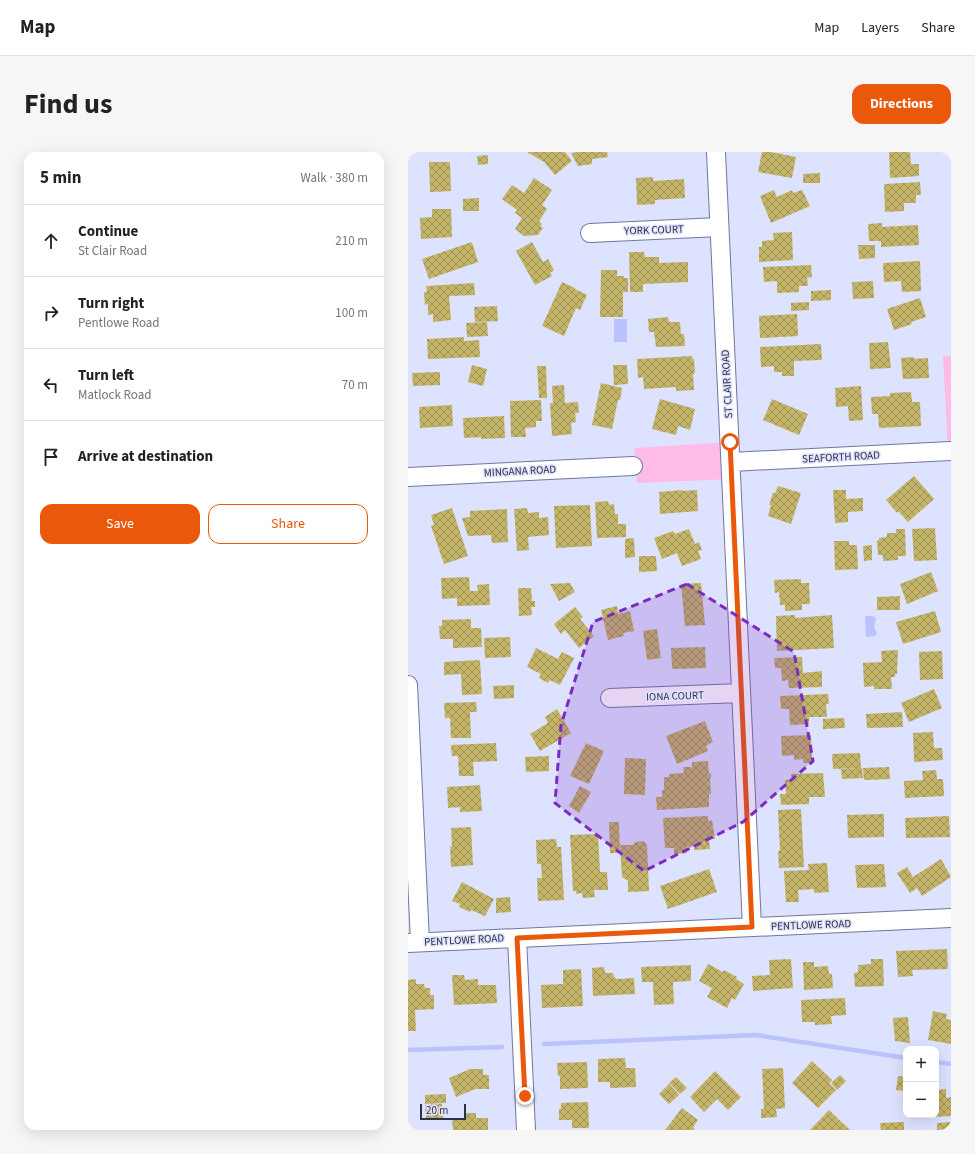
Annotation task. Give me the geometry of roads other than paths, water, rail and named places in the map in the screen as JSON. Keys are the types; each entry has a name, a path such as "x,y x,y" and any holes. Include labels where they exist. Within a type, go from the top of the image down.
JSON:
{"street":[{"name":"ST CLAIR ROAD","path":"716,152 752,927"},
{"name":"YORK COURT","path":"590,233 719,227"},
{"name":"SEAFORTH ROAD","path":"731,462 951,451"},
{"name":"MINGANA ROAD","path":"408,476 633,466"},
{"path":"408,685 414,942"},
{"name":"IONA COURT","path":"610,698 741,693"},
{"name":"PENTLOWE ROAD","path":"414,942 951,918"},
{"path":"517,938 526,1130"}],"water":[{"path":"614,319 627,319 627,342 614,342"},
{"path":"865,616 872,616 876,618 874,627 877,633 875,636 866,637"}],"waterway":[{"path":"544,1044 756,1035 903,1058"},
{"path":"408,1050 502,1047"},
{"path":"939,1062 951,1064"}]}
